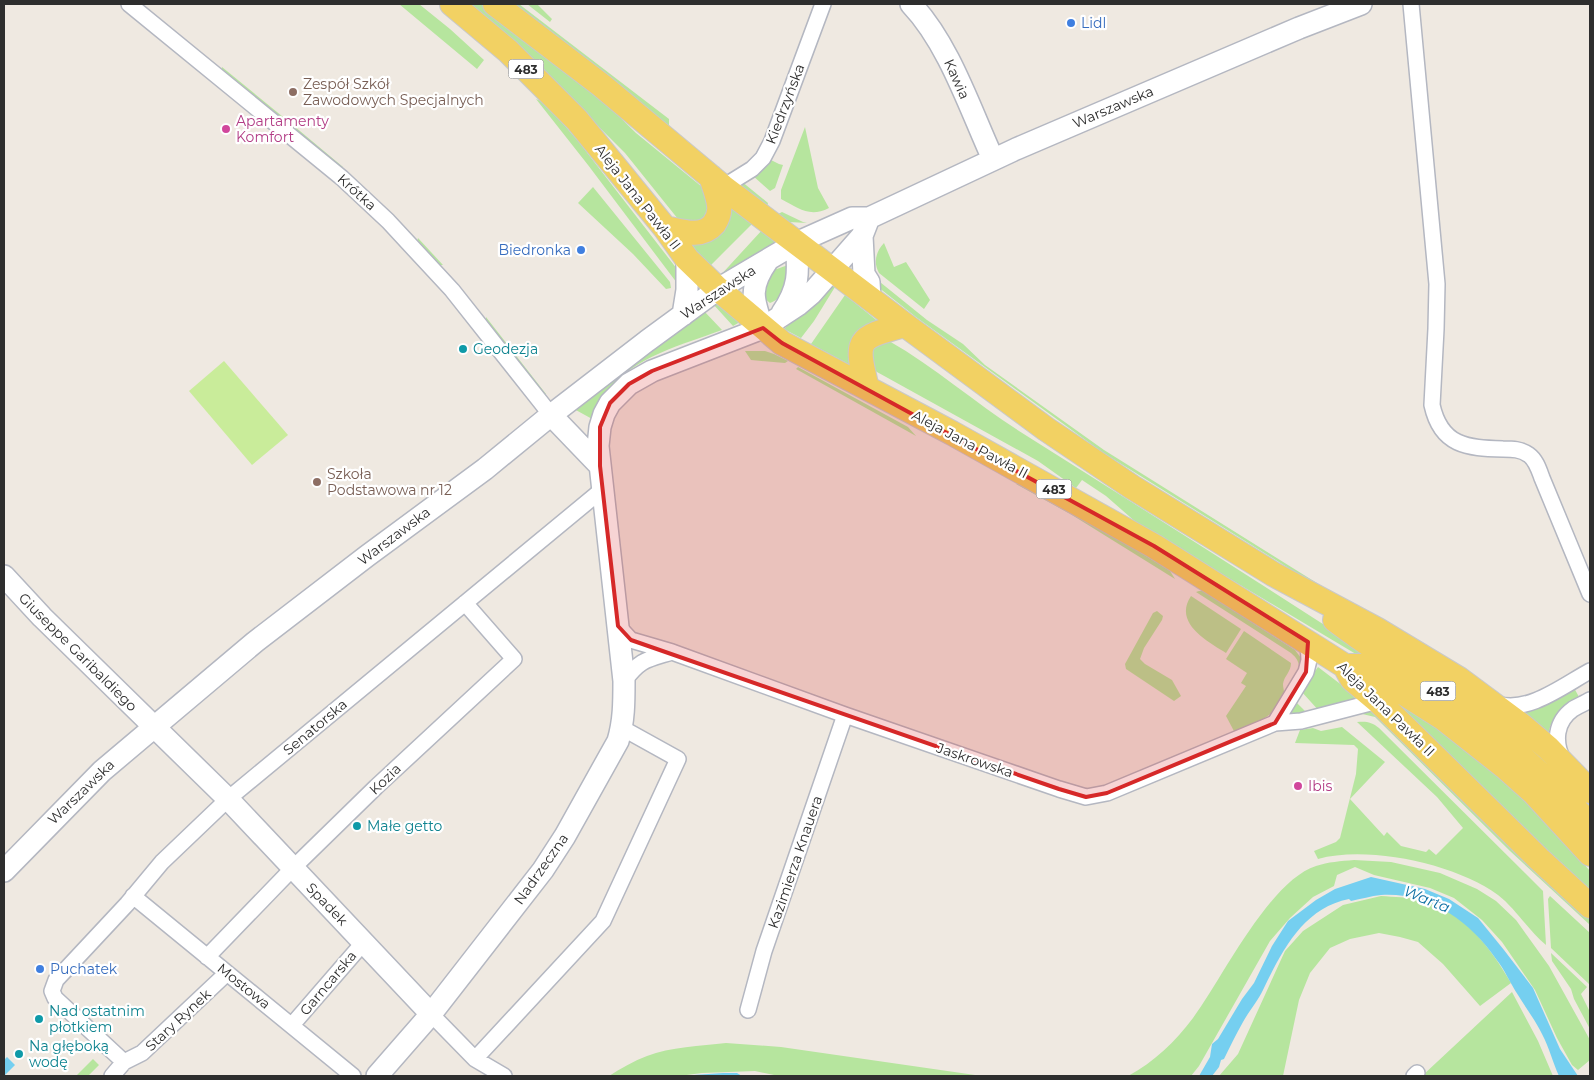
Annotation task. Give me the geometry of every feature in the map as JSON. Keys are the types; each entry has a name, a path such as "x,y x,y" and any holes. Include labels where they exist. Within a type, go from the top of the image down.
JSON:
{"main road":[{"name":"Aleja Jana Pawła II","path":"452,4 508,51 550,92 594,140 665,228 687,259 718,289 771,323 782,343 952,433 1154,546 1345,666 1352,679 1378,701 1538,859 1590,906"},
{"name":"483","path":"495,4 600,85 717,182 832,271 1080,453 1273,574 1376,629 1459,679 1489,700 1534,737 1566,765 1590,791"},
{"path":"665,228 690,233 701,233 712,225 717,219 719,206 717,182"},
{"path":"867,388 860,358 862,345 865,340 874,333 905,325"},
{"name":"483","path":"1273,574 1367,644 1475,718 1541,774 1586,840"},
{"path":"1345,666 1361,666 1443,718 1505,767 1586,840"}],"street":[{"name":"Krótka","path":"129,4 342,178 388,221 452,290 551,415"},
{"name":"Kiedrzyńska","path":"717,182 752,169 763,158 772,141 823,4"},
{"name":"Kawia","path":"911,4 928,24 948,58 993,159"},
{"name":"Warszawska","path":"610,402 629,384 652,371 771,323 812,294 865,227 993,159 1299,28 1361,4"},
{"path":"1411,4 1437,284 1432,405 1434,417 1449,438 1460,444 1474,448 1523,451 1535,461 1590,594"},
{"name":"Warszawska","path":"4,871 89,782 255,642 485,469 551,415 683,315 718,289 796,243 852,218 865,227"},
{"path":"865,227 864,274 869,282 870,298"},
{"path":"768,260 758,273 753,292 754,302 771,323 790,301 798,280 796,243"},
{"path":"683,315 687,290 687,259"},
{"name":"Nadrzeczna","path":"377,1076 431,1014 543,870 565,836 611,755 622,728 624,681 600,466 599,436 604,414 610,402"},
{"path":"551,415 600,466"},
{"path":"532,430 552,432 574,440"},
{"name":"Senatorska","path":"124,1062 55,998 52,991 56,980 162,862 228,799 603,489"},
{"name":"Giuseppe Garibaldiego","path":"4,576 42,617 154,726"},
{"name":"Kozia","path":"207,957 293,868 429,737 514,659 465,603"},
{"name":"Jaskrowska","path":"618,626 631,640 672,652 845,715 1086,797 1107,793 1276,723 1301,721 1378,701"},
{"path":"1276,723 1306,672 1310,660 1308,642"},
{"path":"624,681 635,666 642,661 672,652"},
{"path":"1489,700 1509,707 1524,705 1590,671"},
{"path":"1566,765 1557,744 1559,727 1563,719 1572,710 1590,700"},
{"name":"Kazimierza Knauera","path":"748,1010 764,951 845,715"},
{"name":"Spadek","path":"154,726 228,799 475,1059 504,1076"},
{"path":"475,1059 603,921 678,759 622,728"},
{"name":"Mostowa","path":"133,896 354,1076"},
{"name":"Garncarska","path":"292,1025 364,942"},
{"name":"Stary Rynek","path":"112,1076 124,1062 142,1053 227,973"}],"highlighted area":[{"path":"763,328 782,343 1154,546 1308,642 1306,672 1275,723 1107,793 1086,797 1059,789 631,640 618,626 600,466 600,427 610,403 629,384 652,371"}],"green space":[{"path":"399,4 419,4 484,60 477,69"},
{"path":"466,4 483,4 518,31 596,94 636,133 707,191 710,195 707,220 682,224 625,153 565,93"},
{"path":"508,4 519,4 669,119 669,128"},
{"path":"527,4 537,4 552,19 550,22"},
{"path":"222,67 288,121 282,122 221,71"},
{"path":"536,99 545,103 578,141 677,269 677,283 588,165"},
{"path":"294,126 343,167 338,168 294,132"},
{"path":"805,127 818,188 829,208 816,212 804,211 781,199 781,190"},
{"path":"769,159 783,165 775,188 770,191 752,175"},
{"path":"741,181 768,203 767,207 738,186"},
{"path":"593,187 670,282 671,288 666,289 633,254 578,203"},
{"path":"725,201 754,222 708,268 685,240"},
{"path":"782,212 807,223 789,222 778,214"},
{"path":"763,229 777,242 718,278"},
{"path":"418,238 443,265 438,265 417,242"},
{"path":"884,243 894,267 906,262 930,300 924,309 879,273 876,257"},
{"path":"791,264 783,292 776,300 770,303 763,297 771,271"},
{"path":"870,274 927,320 963,344 985,365 1104,450 1328,590 1461,668 1500,697 1511,701 1520,700 1511,702 1498,698 1428,651 1327,592 1102,452 916,317 878,287"},
{"path":"830,282 835,287 801,338 784,329 815,301"},
{"path":"845,295 880,323 852,366 811,344"},
{"path":"715,302 740,322 733,326 713,304"},
{"path":"704,311 722,330 660,353 630,370 608,392 594,420 574,409"},
{"path":"486,317 546,394 543,396 486,323"},
{"path":"889,341 923,362 1019,431 1257,581 1398,673 1396,678 1138,524 1106,496 1082,480 1076,488 1038,461 877,372 872,368 870,348"},
{"path":"745,351 765,351 788,361 785,363 751,360"},
{"path":"224,361 288,435 252,465 189,391"},
{"path":"798,367 908,427 916,436 796,369"},
{"path":"1016,484 1021,484 1095,524 1170,571 1175,579 1072,515"},
{"path":"1203,591 1295,650 1303,664 1299,671 1298,661 1291,653 1196,592"},
{"path":"1191,596 1241,629 1226,653 1202,637 1189,623 1186,615"},
{"path":"1157,611 1163,616 1162,620 1144,648 1140,659 1172,680 1181,696 1174,701 1126,669 1125,664 1153,613"},
{"path":"1244,631 1291,663 1283,684 1284,696 1276,709 1264,719 1235,733 1226,716 1246,686 1241,683 1247,673 1226,659"},
{"path":"1318,667 1360,699 1320,712 1301,691"},
{"path":"1355,669 1407,702 1512,783 1590,871 1590,893"},
{"path":"1573,686 1579,697 1567,704 1558,713 1549,729 1548,736 1520,714"},
{"path":"1295,701 1308,714 1288,717 1288,712"},
{"path":"1364,710 1377,713 1519,854 1590,919 1590,925 1510,851 1375,717 1358,713"},
{"path":"1357,722 1369,722 1379,728 1543,891 1546,945 1498,895 1459,874 1436,866 1386,856 1338,855 1318,859 1314,851 1336,842 1340,838 1356,774 1358,749 1354,745 1295,743 1300,730 1313,728 1321,731 1342,727 1385,762 1350,799 1384,836 1387,832 1401,846 1426,852 1429,849 1436,855 1463,828 1437,797"},
{"path":"1354,860 1391,862 1440,873 1477,889 1496,901 1516,920 1549,966 1590,1040 1590,1060 1578,1070 1572,1065 1557,1038 1535,990 1502,942 1482,920 1454,898 1430,888 1374,875 1355,867 1337,875 1334,886 1313,897 1290,918 1270,941 1199,1066 1191,1076 1128,1076 1155,1058 1186,1027 1264,910 1281,891 1298,875 1316,866"},
{"path":"1381,896 1420,900 1449,912 1474,932 1494,956 1511,983 1480,1006 1443,964 1418,942 1379,933 1350,939 1330,948 1310,973 1299,1000 1283,1076 1219,1076 1238,1054 1285,951 1303,931 1343,905"},
{"path":"1550,896 1590,933 1589,984 1551,948 1548,899"},
{"path":"1551,953 1587,987 1581,994 1590,1012 1590,1029 1574,999 1571,989 1552,961"},
{"path":"1512,992 1538,1041 1553,1076 1422,1076"},
{"path":"726,1043 781,1047 982,1076 779,1076 755,1071 679,1076 609,1076 632,1062 656,1053 686,1047"},
{"path":"93,1059 99,1065 88,1076 76,1076"}],"water":[{"name":"Warta","path":"1371,877 1425,889 1449,899 1478,918 1533,988 1560,1049 1578,1076 1559,1076 1547,1044 1499,963 1486,945 1461,921 1432,904 1416,898 1399,895 1381,895 1351,901 1349,899 1333,904 1307,921 1286,946 1224,1059 1221,1060 1219,1067 1212,1076 1199,1076 1210,1057 1212,1044 1218,1039 1254,983 1272,946 1288,921 1316,900 1335,889"},
{"path":"7,1057 15,1065 4,1076 4,1060"},
{"path":"737,1073 742,1076 679,1076"}],"place":[{"name":"Lidl","path":"1071,23"},
{"name":"Zespół Szkół Zawodowych Specjalnych","path":"293,92"},
{"name":"Apartamenty Komfort","path":"226,129"},
{"name":"Biedronka","path":"581,250"},
{"name":"Geodezja","path":"463,349"},
{"name":"Szkoła Podstawowa nr 12","path":"317,482"},
{"name":"Ibis","path":"1298,786"},
{"name":"Małe getto","path":"357,826"},
{"name":"Puchatek","path":"40,969"},
{"name":"Nad ostatnim płotkiem","path":"39,1019"},
{"name":"Na głęboką wodę","path":"19,1054"}]}
